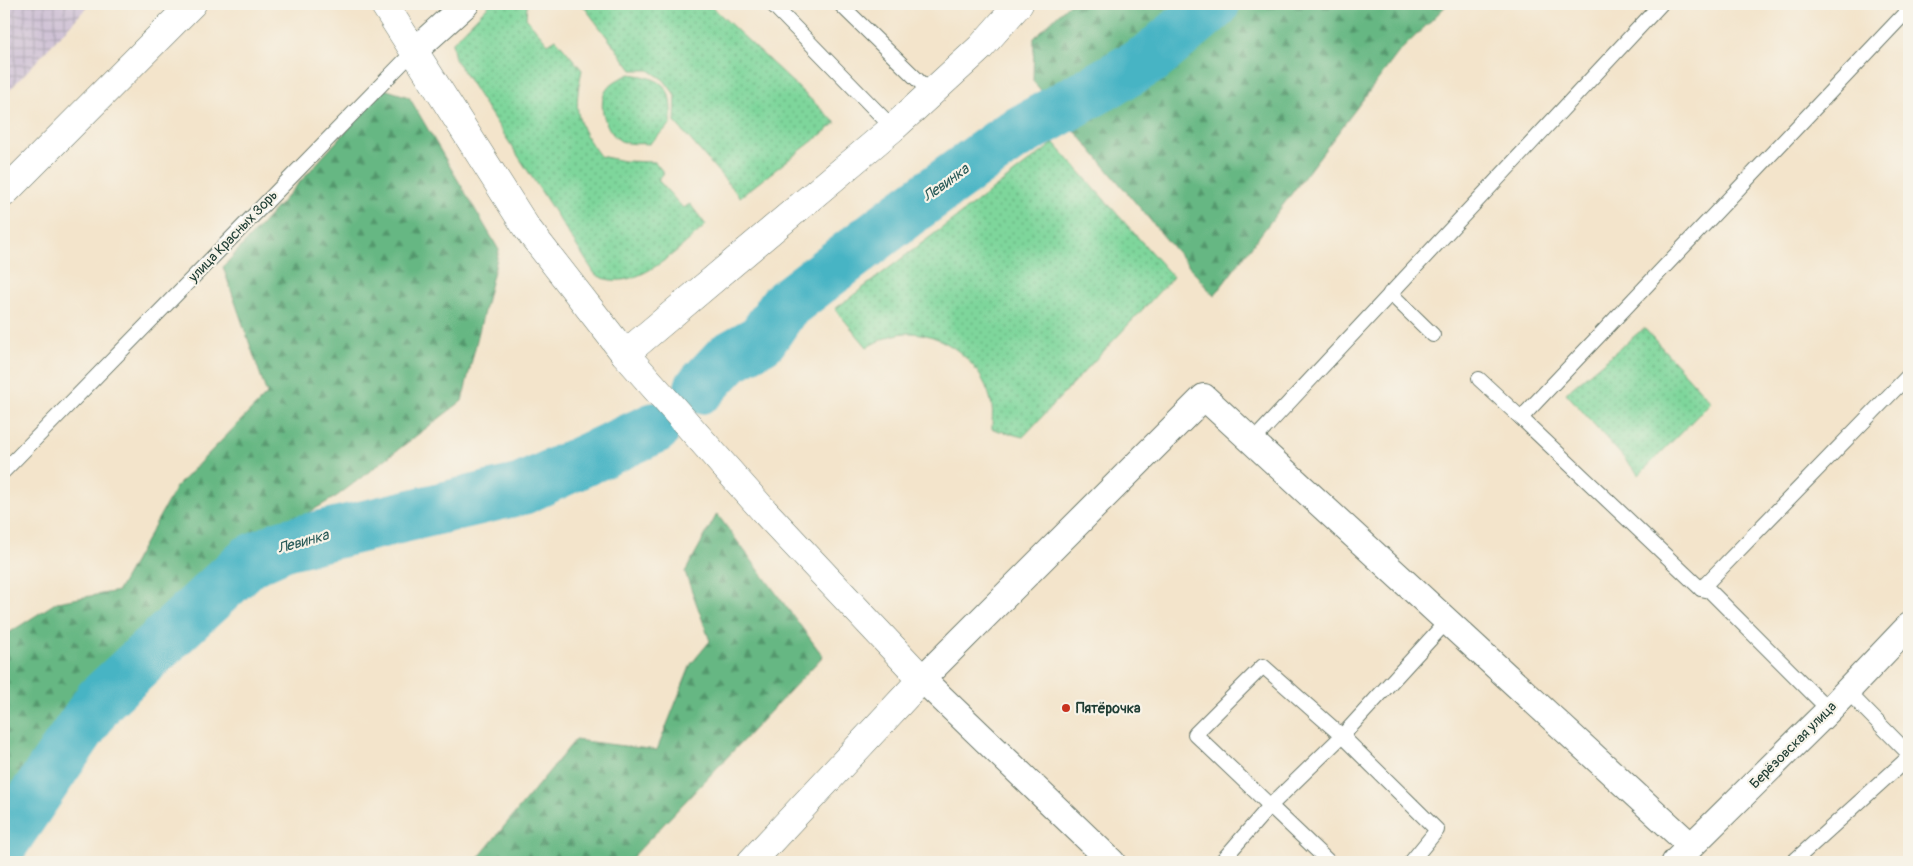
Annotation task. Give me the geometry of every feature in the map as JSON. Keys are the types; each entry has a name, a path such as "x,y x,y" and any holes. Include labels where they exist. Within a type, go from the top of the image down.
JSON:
{"street":[{"path":"4,193 192,4"},
{"path":"384,4 526,227 625,354 765,512 922,678 1112,862"},
{"name":"улица Красных Зорь","path":"414,51 466,4"},
{"path":"625,354 893,128 980,48 1019,4"},
{"path":"751,862 922,678 1204,398 1447,621 1689,857"},
{"name":"Берёзовская улица","path":"1689,857 1909,626"}],"lane":[{"path":"772,4 893,128"},
{"path":"840,4 931,93"},
{"path":"1252,442 1661,4"},
{"path":"1521,418 1909,9"},
{"name":"улица Красных Зорь","path":"4,471 414,51"},
{"path":"1390,294 1433,334"},
{"path":"1701,589 1909,375"},
{"path":"1479,379 1701,589 1710,592 1829,710"},
{"path":"1221,862 1269,807 1342,736 1447,621"},
{"path":"1329,862 1269,807 1195,734 1263,666 1342,736 1437,830 1411,862"},
{"path":"1793,862 1909,756 1847,691"}],"shaded area":[{"path":"4,4 90,4 4,96"}],"green space":[{"path":"490,4 527,4 526,18 548,44 556,39 582,70 577,106 579,116 586,135 600,156 624,161 655,162 664,173 658,180 683,208 690,204 706,225 683,246 654,267 624,280 609,280 595,274 455,59 452,43"},
{"path":"582,4 709,4 836,123 740,197 675,122 676,96 664,80 649,70 632,70"},
{"path":"1069,4 1448,4 1399,52 1214,296 1033,81 1034,38"},
{"path":"630,74 653,79 665,88 668,94 671,124 649,144 621,141 611,132 604,118 602,102 607,89 620,78"},
{"path":"384,89 409,97 499,250 462,401 337,496 240,553 89,693 4,817 4,636 57,602 118,591 176,487 267,394 223,267"},
{"path":"1054,143 1173,277 1023,437 992,429 992,406 982,379 964,356 952,347 925,335 905,333 883,339 867,347 835,309"},
{"path":"1644,328 1711,402 1639,475 1566,393"},
{"path":"717,514 823,656 628,862 475,862 575,740 657,750 691,664 710,641 685,572"}],"waterway":[{"name":"Левинка","path":"700,388 728,358 762,339 784,306 904,214 1009,138 1151,58 1214,4"},
{"name":"Левинка","path":"4,841 100,700 249,561 284,545 522,489 655,428"}],"place":[{"name":"Пятёрочка","path":"1066,708"}]}
